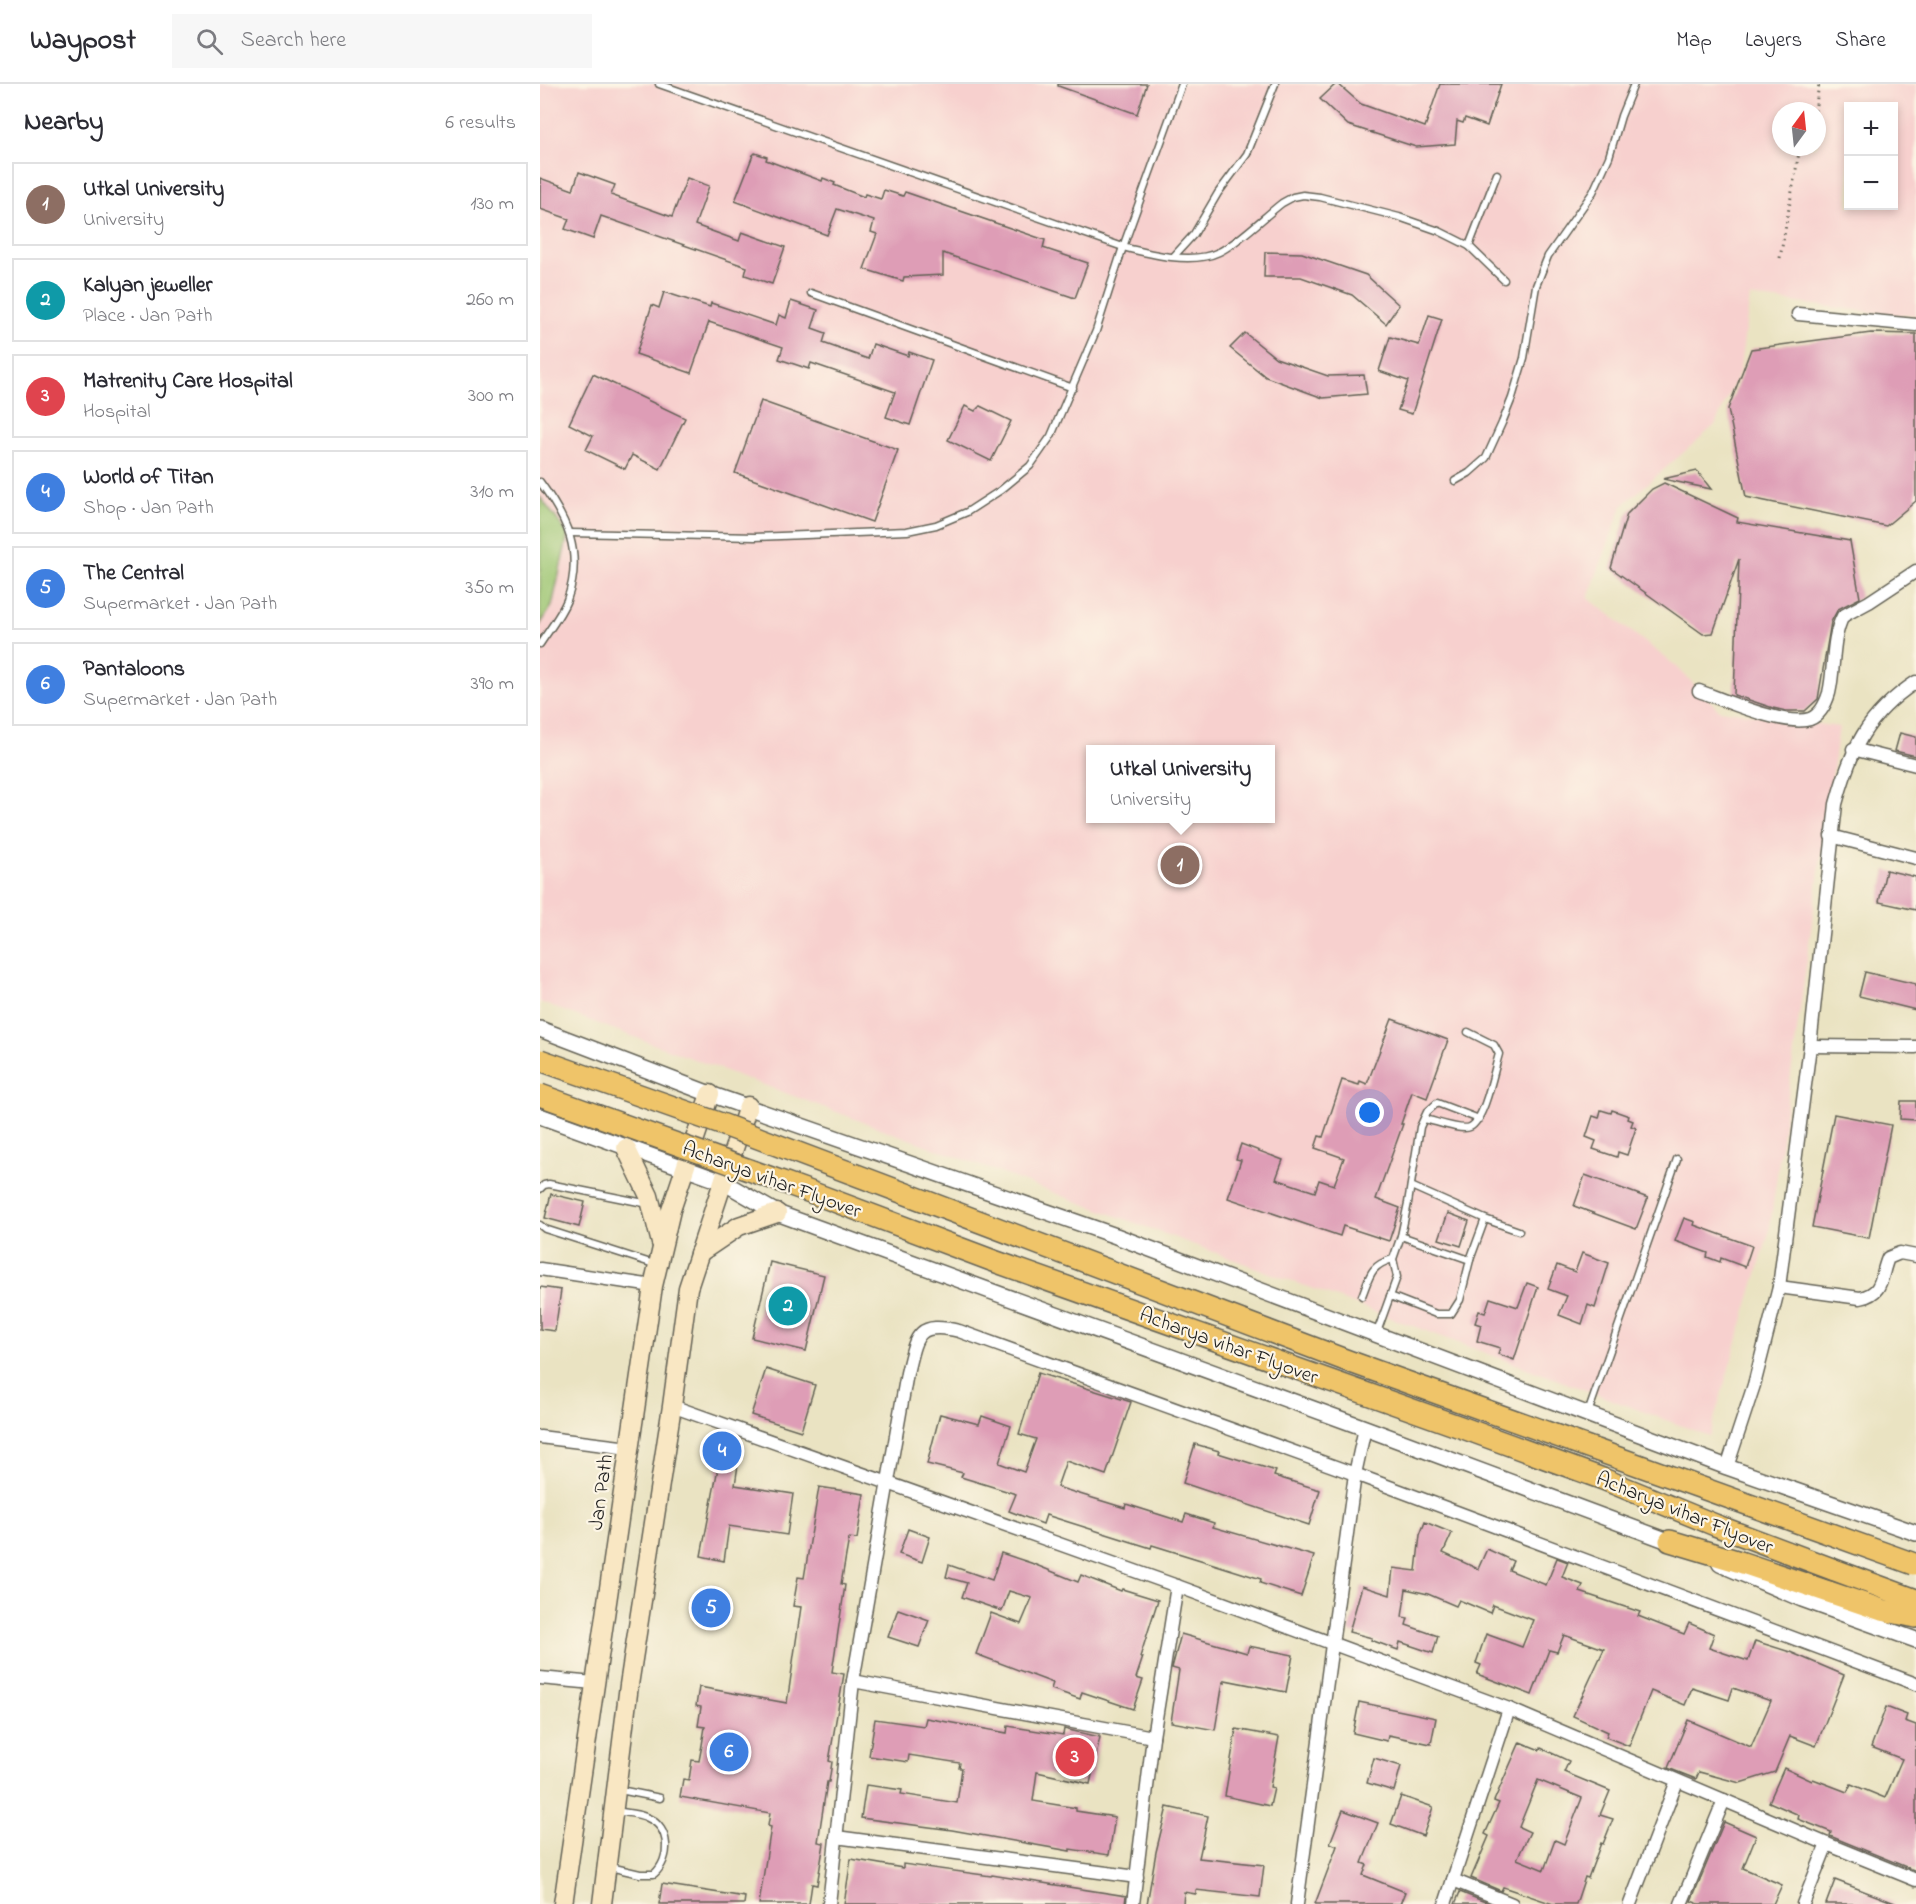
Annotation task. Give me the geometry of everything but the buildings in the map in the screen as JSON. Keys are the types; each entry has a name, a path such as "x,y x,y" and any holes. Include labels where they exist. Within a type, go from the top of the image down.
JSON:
{"highway":[{"name":"Acharya vihar Flyover","path":"540,1060 724,1125 1348,1361 1915,1565"},
{"name":"Acharya vihar Flyover","path":"540,1095 1508,1444 1916,1600"},
{"path":"1670,1541 1882,1610 1916,1617"}],"main road":[{"name":"Jan Path","path":"563,1904 653,1286 671,1210 710,1094"},
{"path":"602,1904 629,1685 688,1288 748,1106"},
{"path":"626,1148 651,1205 662,1245"},
{"path":"699,1253 739,1226 777,1213"}],"street":[{"path":"1798,314 1916,326"},
{"path":"1699,691 1780,718 1801,720 1811,718 1823,707 1828,694 1838,631 1843,616 1916,571"},
{"path":"1727,1467 1754,1385 1779,1287 1810,1046 1836,804 1853,748 1878,714 1916,682"},
{"path":"1853,748 1916,765"},
{"path":"1832,836 1916,858"},
{"path":"540,1029 710,1094 1116,1236 1727,1467 1916,1533"},
{"path":"1810,1046 1916,1047"},
{"path":"540,1116 723,1182 777,1213 1670,1541 1757,1581 1916,1640"},
{"path":"1779,1287 1860,1298 1869,1296 1877,1291 1888,1258 1900,1253 1916,1256"},
{"path":"540,1269 653,1286"},
{"path":"829,1904 853,1681 907,1372 916,1339 925,1330 939,1327 959,1331 1355,1474 1916,1684"},
{"path":"672,1406 1177,1586 1509,1709 1916,1880"},
{"path":"1297,1904 1355,1474 1365,1428"},
{"path":"540,1437 629,1448"},
{"path":"1133,1904 1153,1737 1177,1586"},
{"path":"540,1678 594,1683"},
{"path":"853,1681 1153,1737"},
{"path":"1445,1904 1509,1709"},
{"path":"1630,1904 1677,1781"},
{"path":"1681,1904 1724,1800"},
{"path":"836,1837 1137,1877"},
{"path":"1803,1904 1827,1844"},
{"path":"1453,1880 1512,1904"}],"lane":[{"path":"659,84 1123,247 1160,256 1209,255 1219,252 1282,203 1303,195 1399,216 1439,231 1469,246 1504,280"},
{"path":"570,532 755,537 907,531 936,525 967,513 1001,490 1030,465 1051,436 1096,331 1123,247 1182,84"},
{"path":"1174,256 1194,234 1218,193 1247,154 1275,84"},
{"path":"1455,481 1469,473 1486,458 1502,423 1524,358 1536,286 1548,256 1593,192 1609,157 1621,116 1634,84"},
{"path":"1469,246 1497,174"},
{"path":"811,293 1072,388"},
{"path":"540,482 570,532 574,566 567,600 540,644"},
{"path":"1424,1119 1461,1128 1470,1127 1479,1119 1498,1054 1494,1045 1468,1032"},
{"path":"1376,1335 1397,1277 1393,1259 1401,1236 1420,1127 1427,1112 1437,1103 1479,1119"},
{"path":"1588,1415 1677,1159"},
{"path":"540,1188 549,1184 651,1205"},
{"path":"1411,1186 1485,1219 1519,1231"},
{"path":"1390,1296 1436,1314 1451,1314 1461,1300 1470,1260 1485,1219"},
{"path":"540,1225 545,1229 658,1265"},
{"path":"1401,1236 1470,1260"},
{"path":"1362,1296 1376,1265 1393,1259"},
{"path":"616,1790 660,1798"},
{"path":"606,1867 640,1874 654,1874 661,1868 666,1852 664,1834 659,1825 649,1818 614,1810"}],"path":[{"path":"1816,102 1819,84"},
{"path":"1780,258 1798,156"}],"shaded area":[{"path":"540,84 1916,84 1916,315 1895,315 1750,297 1739,373 1715,425 1622,506 1588,598 1676,666 1719,710 1839,727 1769,1233 1709,1436 540,1002"}],"green space":[{"path":"540,497 568,534 552,606 540,625"}],"place":[{"name":"Utkal University","path":"1180,865"},
{"name":"Kalyan jeweller","path":"788,1306"},
{"name":"World of Titan","path":"722,1451"},
{"name":"The Central","path":"711,1608"},
{"name":"Pantaloons","path":"729,1752"},
{"name":"Matrenity Care Hospital","path":"1075,1757"}]}
